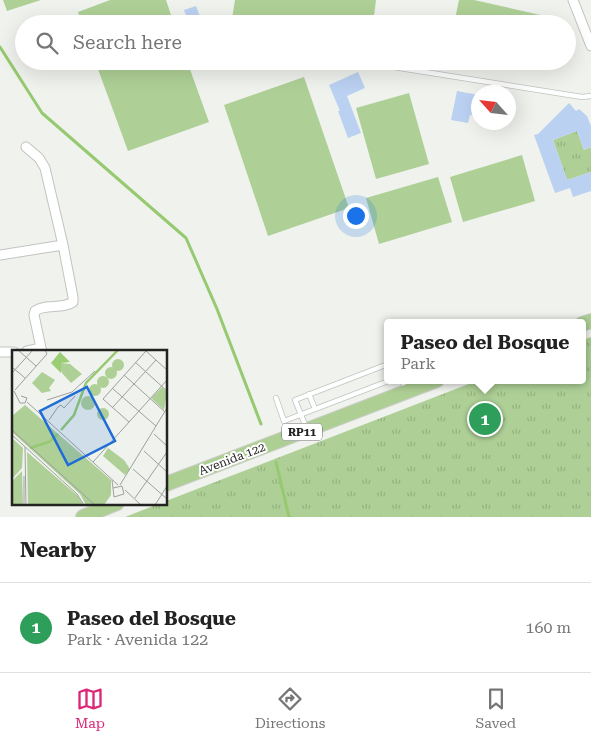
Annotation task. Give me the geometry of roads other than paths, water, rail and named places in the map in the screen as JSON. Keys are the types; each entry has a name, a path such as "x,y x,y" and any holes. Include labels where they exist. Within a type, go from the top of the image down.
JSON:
{"highway":[{"name":"Avenida 122","path":"168,483 307,430 404,386"},
{"path":"83,517 115,504"}],"street":[{"path":"573,0 591,46"},
{"path":"26,147 39,158 45,168 74,297 73,302 68,306 40,307 35,311 34,315 42,350"},
{"path":"0,255 63,245"}],"lane":[{"path":"412,70 582,97 591,96"},
{"path":"307,430 295,400 384,365"},
{"path":"276,398 284,421 384,383"},
{"path":"309,394 315,409"}],"waterway":[{"path":"0,47 42,113 186,238 217,309 261,424"},
{"path":"276,462 289,517"}],"place":[{"name":"Paseo del Bosque","path":"485,419"}]}
